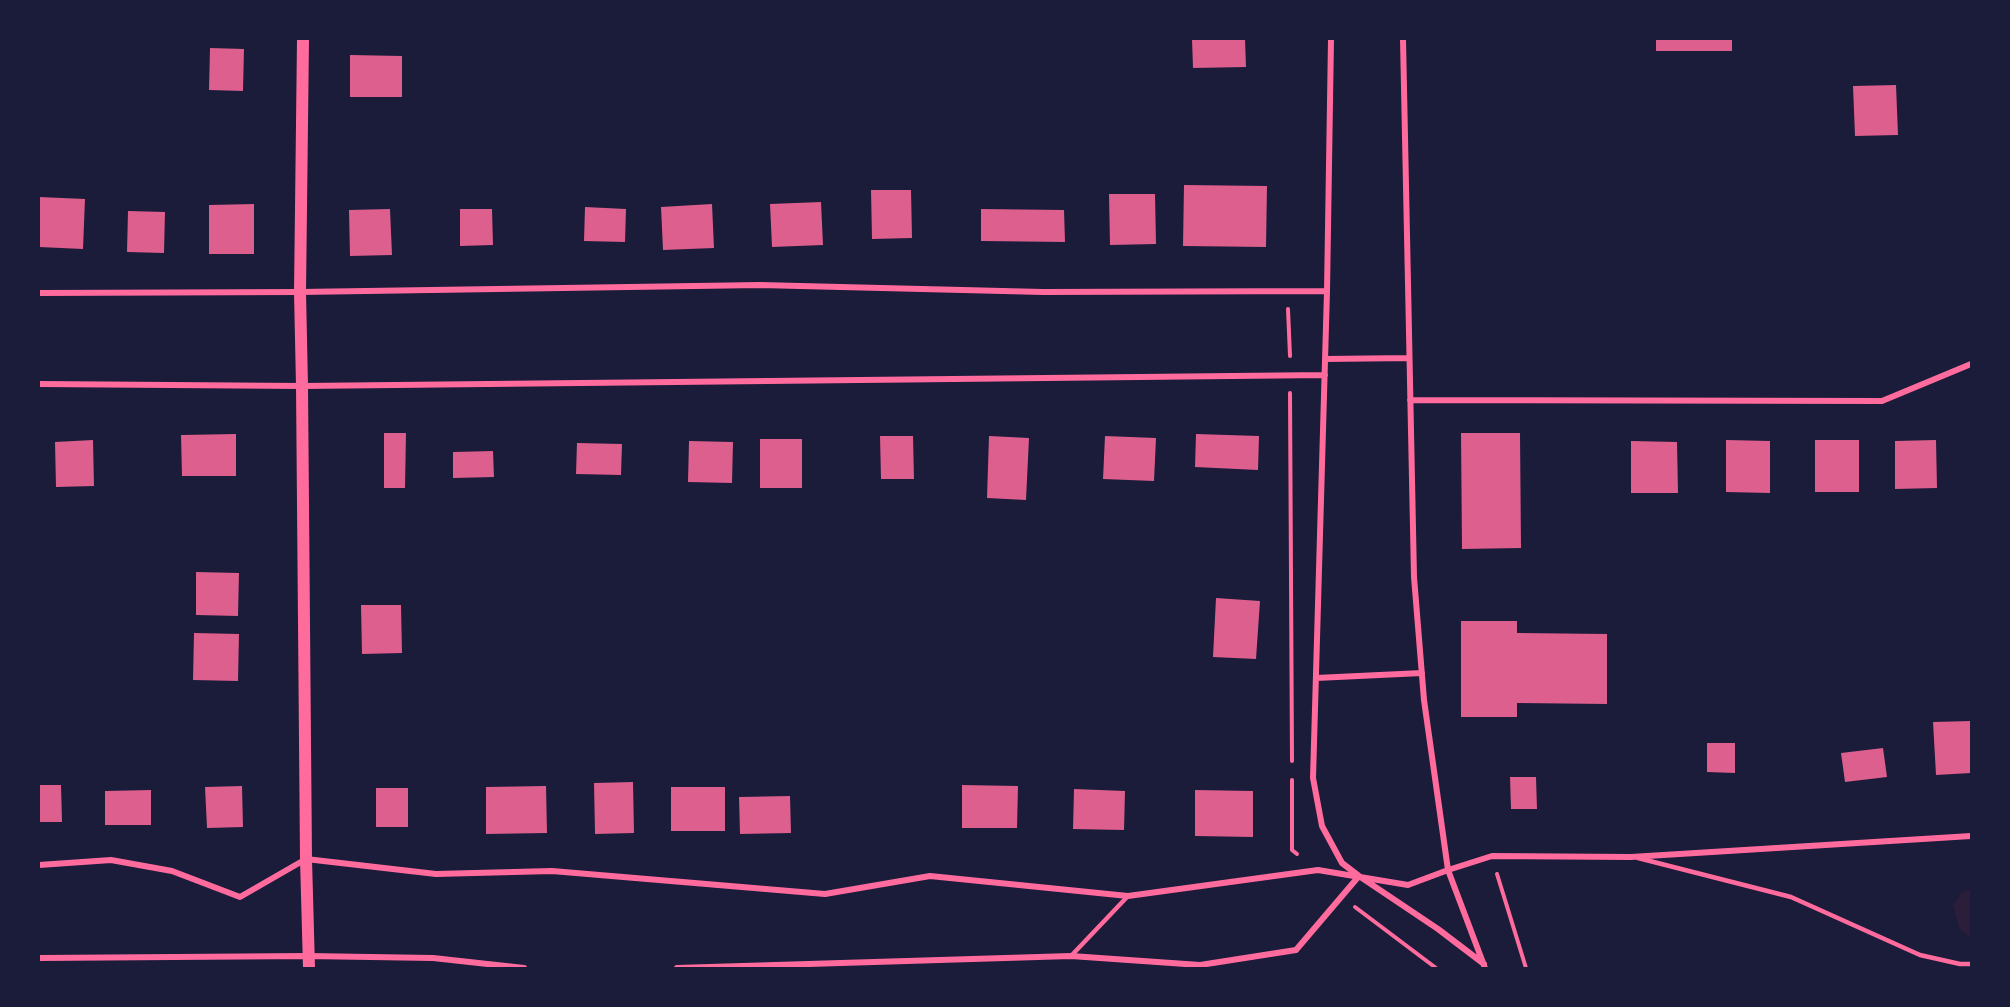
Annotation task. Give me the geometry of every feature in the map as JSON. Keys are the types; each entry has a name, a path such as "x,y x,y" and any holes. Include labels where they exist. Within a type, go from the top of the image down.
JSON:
{"main road":[{"path":"303,39 300,292 308,962"}],"street":[{"path":"1331,39 1328,291 1313,778 1322,826 1342,863 1438,929 1484,966"},
{"path":"1403,39 1414,577 1424,700 1448,870 1484,966"},
{"path":"39,293 300,292 760,285 1043,292 1328,291"},
{"path":"1326,359 1408,358"},
{"path":"1410,400 1882,401 1971,364"},
{"path":"39,384 302,386 1325,375"},
{"path":"1316,678 1422,673"},
{"path":"39,865 111,860 172,871 240,897 306,859 436,874 552,871 825,894 930,876 1128,896 1318,870 1408,885 1492,856 1631,856 1971,836"},
{"path":"678,968 1071,956 1200,965 1296,950 1359,876"},
{"path":"39,957 308,962 433,958 524,968"}],"lane":[{"path":"1631,856 1791,897 1920,956 1971,964"},
{"path":"1071,956 1128,896"}],"path":[{"path":"1492,856 1526,968"}],"shaded area":[{"path":"1971,889 1971,939 1959,928 1953,905 1962,892"}],"building":[{"path":"1192,39 1245,39 1246,67 1193,68"},
{"path":"1656,39 1732,39 1732,51 1656,51"},
{"path":"210,48 244,49 243,91 209,90"},
{"path":"350,55 402,56 402,97 350,97"},
{"path":"1896,85 1898,135 1855,136 1853,86"},
{"path":"1184,185 1267,186 1266,247 1183,246"},
{"path":"871,190 911,190 912,238 872,239"},
{"path":"1109,194 1155,194 1156,244 1110,245"},
{"path":"39,197 85,199 83,249 39,247"},
{"path":"821,202 823,245 772,247 770,204"},
{"path":"254,204 254,254 209,254 209,205"},
{"path":"712,204 714,248 663,250 661,207"},
{"path":"585,207 626,209 625,242 584,241"},
{"path":"390,209 392,255 350,256 349,210"},
{"path":"460,209 492,209 493,245 460,246"},
{"path":"981,209 1064,210 1065,242 981,241"},
{"path":"128,211 165,212 164,253 127,252"},
{"path":"384,433 406,433 405,488 384,488"},
{"path":"1461,433 1520,433 1521,548 1462,549"},
{"path":"236,434 236,476 182,476 181,435"},
{"path":"1196,434 1259,436 1258,470 1195,467"},
{"path":"880,436 913,436 914,479 881,479"},
{"path":"989,436 1029,438 1026,500 987,498"},
{"path":"1105,436 1156,438 1154,481 1103,479"},
{"path":"760,439 802,439 802,488 760,488"},
{"path":"93,440 94,486 56,487 55,442"},
{"path":"1726,440 1770,441 1770,493 1726,492"},
{"path":"1815,440 1859,440 1859,492 1815,492"},
{"path":"1936,440 1937,488 1895,489 1895,441"},
{"path":"689,441 733,442 732,483 688,482"},
{"path":"1631,441 1677,442 1678,493 1631,493"},
{"path":"577,443 622,444 621,475 576,474"},
{"path":"493,451 494,477 453,478 453,452"},
{"path":"196,572 239,573 238,616 196,615"},
{"path":"1216,598 1260,601 1256,659 1213,657"},
{"path":"361,605 401,605 402,653 362,654"},
{"path":"1461,621 1517,621 1517,633 1607,634 1607,704 1517,703 1517,717 1461,717"},
{"path":"194,633 239,634 238,681 193,680"},
{"path":"1971,721 1971,773 1936,775 1933,722"},
{"path":"1707,743 1735,743 1735,773 1707,772"},
{"path":"1883,748 1887,777 1845,782 1841,753"},
{"path":"1510,777 1536,777 1537,809 1511,809"},
{"path":"633,782 634,833 595,834 594,783"},
{"path":"39,785 61,785 62,822 39,822"},
{"path":"962,785 1018,786 1017,828 962,828"},
{"path":"242,786 243,827 207,828 205,787"},
{"path":"546,786 547,833 486,834 486,787"},
{"path":"671,787 725,787 725,831 671,831"},
{"path":"376,788 408,788 408,827 376,827"},
{"path":"1074,789 1125,791 1124,830 1073,829"},
{"path":"151,790 151,825 105,825 105,791"},
{"path":"1195,790 1253,791 1253,837 1195,836"},
{"path":"790,796 791,833 740,834 739,797"}]}
